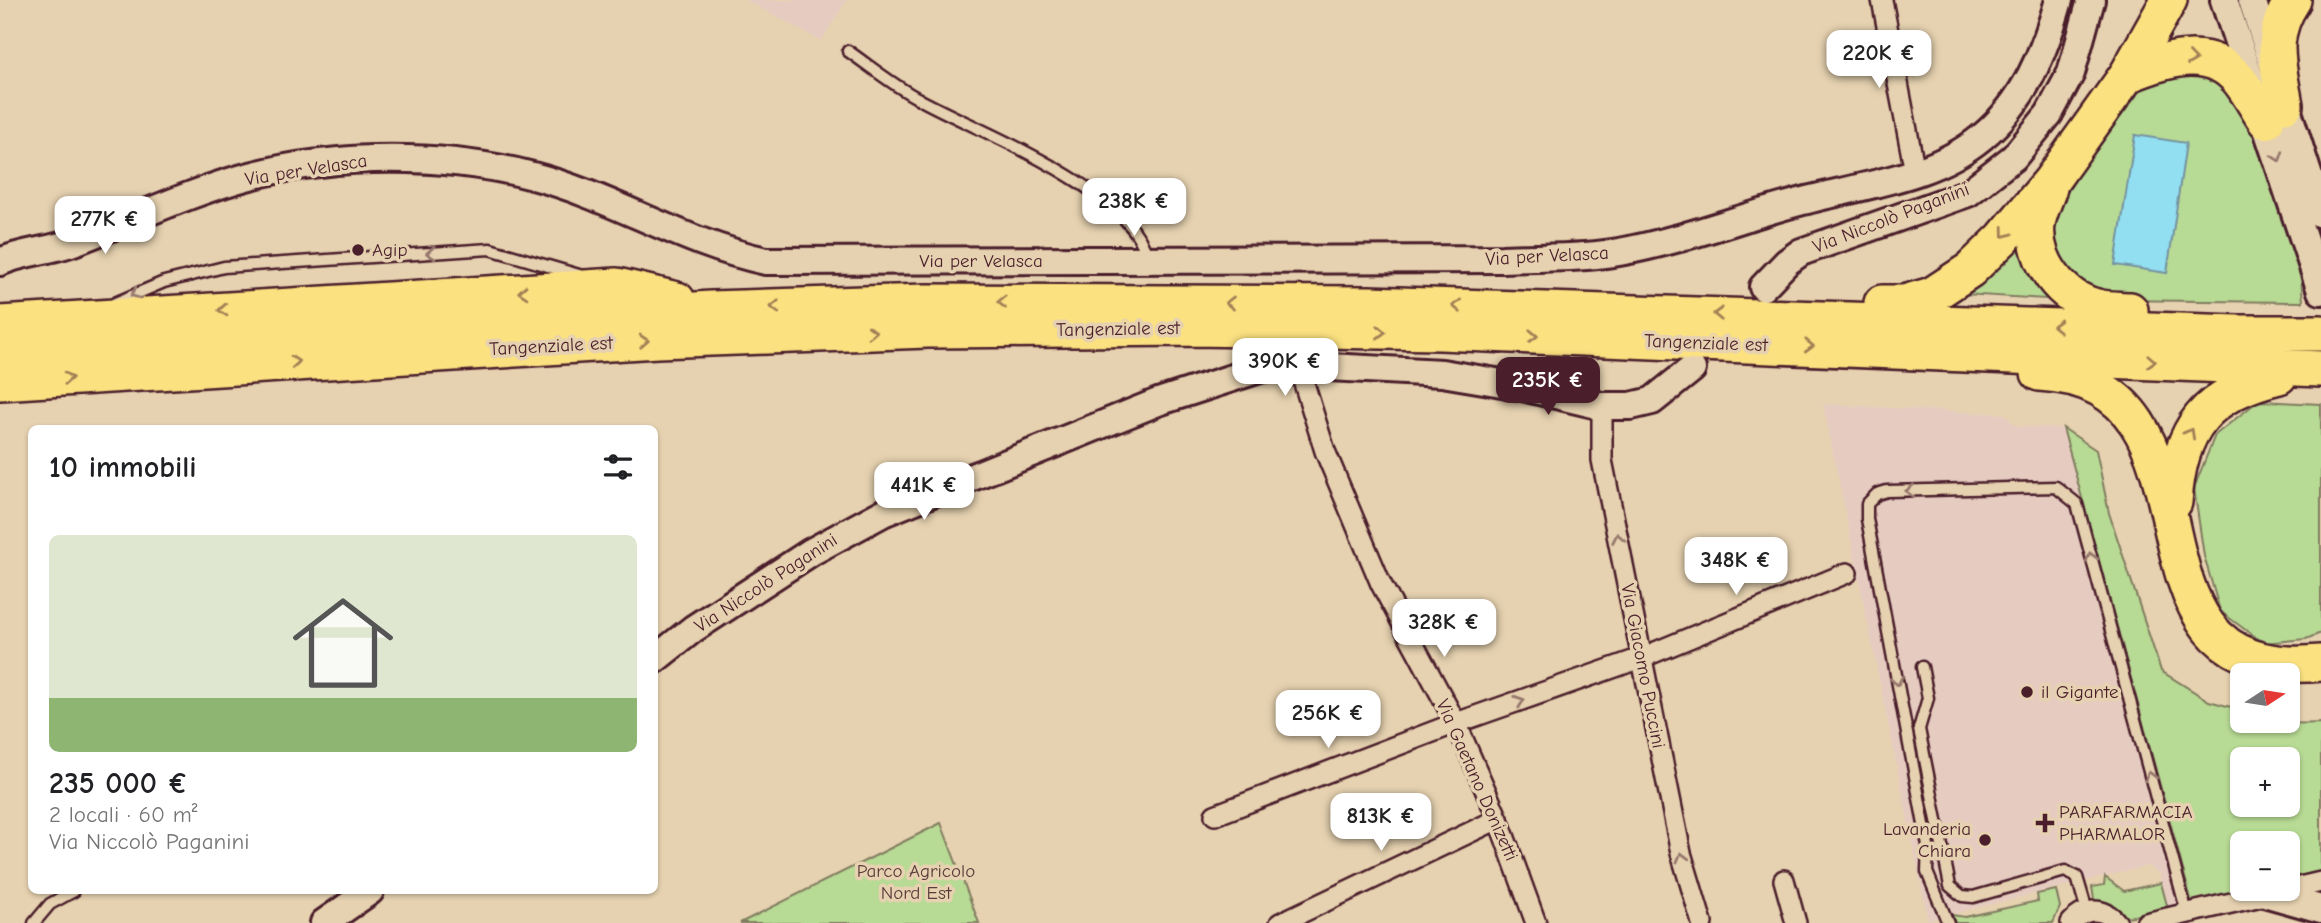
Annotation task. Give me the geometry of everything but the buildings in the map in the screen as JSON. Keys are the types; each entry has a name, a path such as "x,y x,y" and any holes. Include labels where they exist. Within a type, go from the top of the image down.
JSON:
{"highway":[{"path":"1786,316 1833,303 1904,303 1932,295 1981,261 2051,181 2127,75 2169,0"},
{"path":"2276,113 2277,32 2293,0"},
{"path":"2127,75 2167,59 2186,57 2208,61 2238,78 2276,113"},
{"path":"2051,181 2037,224 2038,233 2048,270 2066,290 2095,307 2184,312 2238,333"},
{"path":"0,324 617,286 711,309"},
{"name":"Tangenziale est","path":"0,356 711,309 926,302 1369,304 2238,333 2313,331"},
{"name":"Tangenziale est","path":"10,386 643,341 927,330 1195,328 1440,332 2317,369"},
{"path":"1936,351 1967,370 2052,374 2082,382 2109,395 2130,414 2144,433 2160,471 2173,523 2181,574 2196,611 2207,627 2228,645 2255,659 2313,661"},
{"path":"2173,523 2179,458 2192,428 2208,408 2240,387 2317,369"}],"street":[{"path":"1882,0 1914,172"},
{"name":"Via per Velasca","path":"0,262 60,247 250,176 350,160 434,158 533,176 578,190 712,248 766,261 1502,259 1616,253 1698,234 1787,205 1940,164 1996,124 2036,68 2056,11 2071,0"},
{"name":"Via Niccolò Paganini","path":"1763,287 1787,262 1808,249 1968,192 2014,157 2049,114 2071,73 2091,0"},
{"path":"2224,0 2321,214"},
{"path":"2252,0 2276,113 2321,291"},
{"name":"Via Niccolò Paganini","path":"658,657 693,629 811,552 883,513 1158,402 1263,368 1378,369 1441,373 1493,381 1602,406 1631,406 1651,401 1692,369"},
{"name":"Via Gaetano Donizetti","path":"1302,369 1302,386 1325,451 1381,584 1455,723 1499,819 1536,923"},
{"name":"Via Giacomo Puccini","path":"1602,406 1602,460 1681,853 1702,923"},
{"path":"1215,815 1455,723 1641,659 1847,573"},
{"path":"1280,923 1499,819"},
{"path":"1784,880 1796,923"},
{"path":"2300,887 2321,882"},
{"path":"324,923 366,894"},
{"path":"2146,923 2238,901"},
{"path":"2293,901 2321,909"},
{"path":"2071,923 2087,911 2104,912 2117,923"}],"lane":[{"path":"848,51 915,98 1065,174 1098,195 1127,220 1143,240 1148,262"},
{"path":"1948,923 1927,872 1928,846 1867,519 1867,504 1877,494 1887,491 2056,487 2069,494 2077,504 2187,913"},
{"path":"1922,667 1928,698 1919,729 1950,886 1962,896 1973,897 2065,871 2077,877 2087,911"},
{"path":"34,923 50,904 68,894"}],"shaded area":[{"path":"745,0 847,0 821,41"},
{"path":"1823,404 2006,414 2016,426 2063,428 2192,903 2168,909 2159,874 2148,866 1928,920"}],"green space":[{"path":"2216,74 2252,108 2299,251 2303,302 2109,300 2078,289 2049,236 2056,211 2081,170 2140,91 2161,77"},
{"path":"2020,240 2051,295 2047,299 1962,294 1998,268"},
{"path":"2258,401 2321,404 2321,633 2306,639 2263,643 2220,611 2204,556 2194,488 2215,435"},
{"path":"2063,428 2096,450 2109,513 2161,671 2209,701 2230,707 2230,733 2300,733 2300,724 2321,723 2321,871 2300,876 2300,831 2230,831 2230,894 2192,903"},
{"name":"Parco Agricolo Nord Est","path":"941,823 979,923 740,923"},
{"path":"2105,877 2124,891 2161,883 2168,909 2123,918 2094,899 2092,887 2104,885"},
{"path":"2056,890 2060,907 2053,923 1954,923 1952,915 1965,917 2038,901 2037,894"}],"water":[{"path":"2135,135 2186,143 2167,273 2115,265"}],"place":[{"name":"Agip","path":"358,250"},
{"name":"il Gigante","path":"2027,692"},
{"name":"PARAFARMACIA PHARMALOR","path":"2045,823"},
{"name":"Lavanderia Chiara","path":"1985,840"}]}
